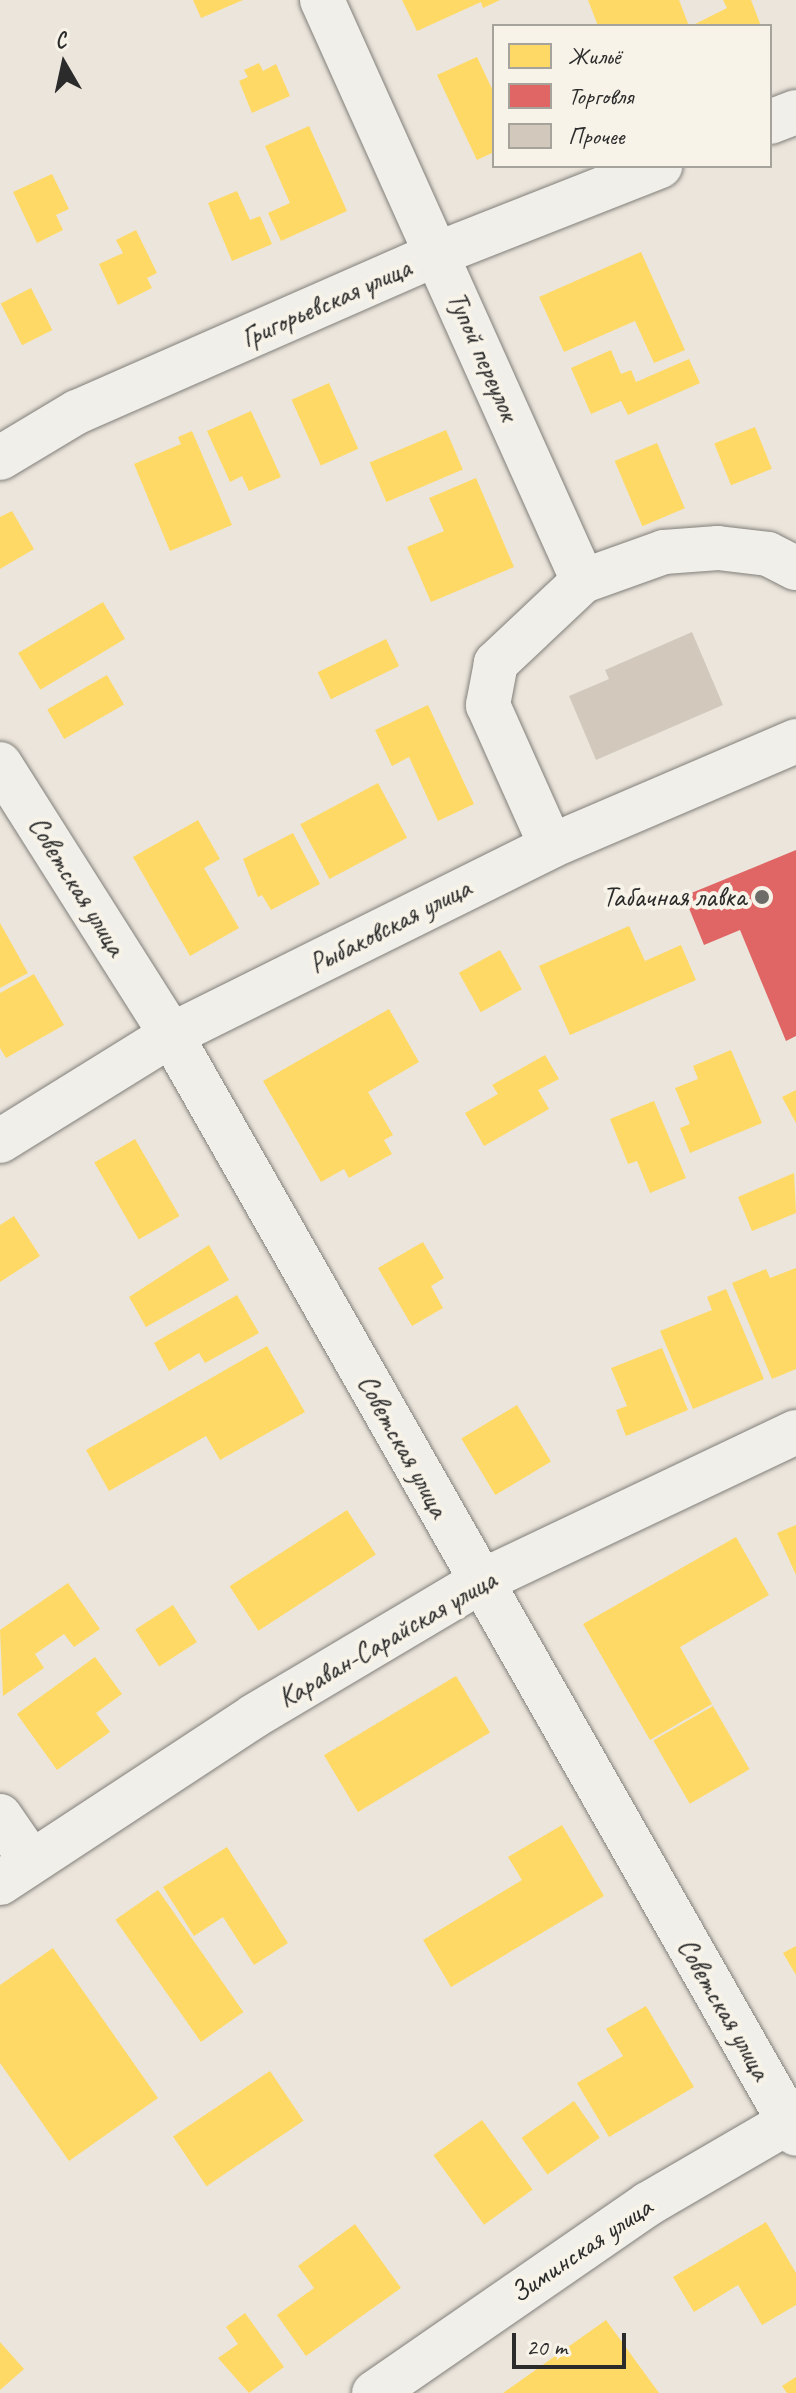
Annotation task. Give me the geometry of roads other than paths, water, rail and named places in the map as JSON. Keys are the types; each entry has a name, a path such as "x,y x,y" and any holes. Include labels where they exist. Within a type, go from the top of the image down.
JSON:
{"street":[{"name":"Тупой переулок","path":"322,0 583,581"},
{"path":"772,121 796,112"},
{"name":"Григорьевская улица","path":"0,458 77,412 437,254 655,168"},
{"path":"551,846 488,705 496,663 583,581 664,552 718,548 768,554 796,568"},
{"name":"Рыбаковская улица","path":"0,1141 171,1035 551,846 796,741"},
{"name":"Советская улица","path":"0,764 171,1035 480,1582 793,2125"},
{"name":"Караван-Сарайская улица","path":"16,1872 254,1716 480,1582 796,1432"},
{"path":"0,1816 16,1872"},
{"name":"Зиминская улица","path":"374,2393 648,2204 793,2125"}],"place":[{"name":"Табачная лавка","path":"762,897"}]}
